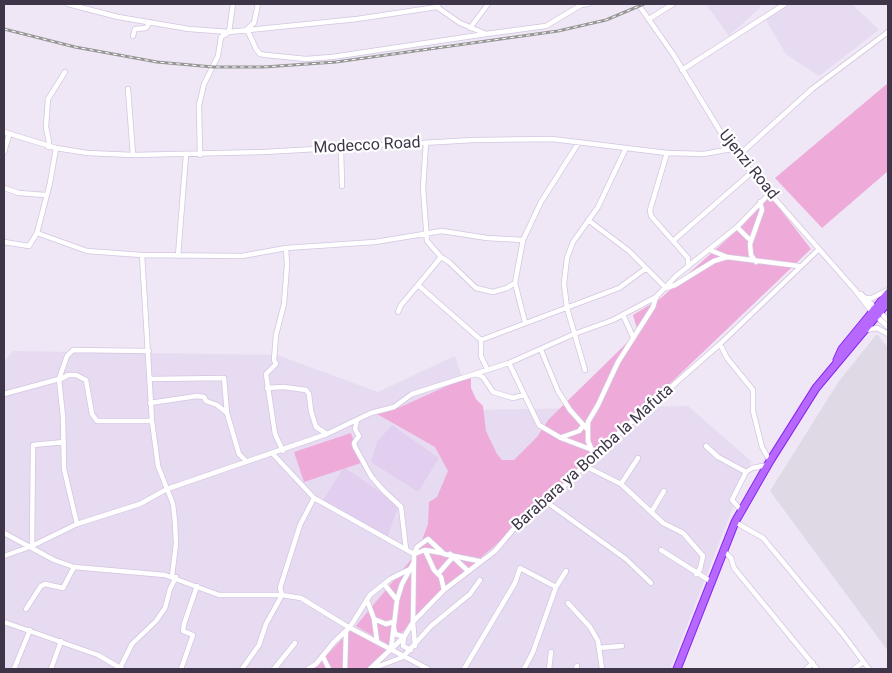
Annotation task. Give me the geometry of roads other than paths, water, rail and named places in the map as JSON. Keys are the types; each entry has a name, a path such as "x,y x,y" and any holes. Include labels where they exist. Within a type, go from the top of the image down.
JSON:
{"highway":[{"path":"677,669 710,581 741,510 805,404 862,333 888,291"},
{"path":"836,363 842,350 876,312 888,302"}],"street":[{"path":"68,4 118,17 229,32 357,20 438,5 470,28 486,34"},
{"path":"200,154 199,105 204,84 218,56 221,37 229,32 233,4"},
{"path":"247,29 254,23 258,4"},
{"path":"470,28 488,4"},
{"path":"247,29 260,54 306,59 332,57 546,26 581,4 588,4"},
{"name":"Ujenzi Road","path":"638,4 732,149 855,290 876,312 888,320"},
{"path":"649,19 672,4"},
{"path":"682,70 785,4"},
{"path":"132,36 135,29 146,28 150,22"},
{"path":"738,156 812,89 888,32"},
{"path":"48,147 46,127 48,99 65,72"},
{"path":"128,89 133,155"},
{"name":"Modecco Road","path":"4,132 48,147 87,153 133,155 186,155 426,143 552,139 667,153 704,154 732,149"},
{"path":"4,152 9,135"},
{"path":"525,322 515,283 523,240 541,202 579,142"},
{"path":"426,143 423,188 427,241 441,257 449,262 476,288 493,292 515,283"},
{"path":"4,242 29,246 37,233 45,195 50,183 56,148"},
{"path":"341,148 342,186"},
{"path":"585,370 567,308 564,284 566,258 573,242 598,207 626,148"},
{"path":"667,153 650,210 651,216 688,258 696,262"},
{"path":"178,256 186,155"},
{"path":"673,241 752,172"},
{"path":"4,188 45,195"},
{"path":"4,556 32,546 77,524 140,504 167,489 246,461 283,451 357,420 394,407 412,394 510,363 574,334 623,315 656,297 676,276 696,262 737,227 770,193"},
{"path":"756,262 751,255 750,240 760,218 760,202"},
{"path":"588,220 628,252 666,288"},
{"path":"737,227 750,240"},
{"path":"37,233 87,251 178,256 242,256 286,248 375,242 442,231 487,238 523,240"},
{"path":"283,451 276,434 266,374 276,364 274,360 276,335 284,304 287,265 286,248"},
{"name":"Barabara ya Bomba la Mafuta","path":"371,669 404,637 413,622 444,590 505,542 517,525 548,503 583,465 720,344 799,266 819,249"},
{"path":"710,250 726,257 799,266"},
{"path":"4,622 98,655 121,669 132,644 156,621 165,608 174,577 176,544 173,504 158,466 152,421 142,255"},
{"path":"398,312 401,305 441,257"},
{"path":"666,288 675,285 714,261 726,257"},
{"path":"688,258 688,267"},
{"path":"481,340 619,288 645,269"},
{"path":"418,285 481,340 481,356 487,369"},
{"name":"Ujenzi Road","path":"855,290 865,298 888,327"},
{"path":"865,298 872,298 888,291"},
{"path":"561,438 585,427 598,405 610,377 653,307 656,297"},
{"path":"623,315 633,337"},
{"path":"862,333 873,328 888,334"},
{"path":"720,344 733,366 753,390 753,411 762,447 769,463 746,472 732,500 741,510"},
{"path":"77,524 64,469 60,379 71,350 149,351"},
{"path":"541,350 558,391 585,427 590,449 594,455"},
{"path":"510,363 539,425 561,438 590,449"},
{"path":"474,374 483,377 493,392 513,398 524,395"},
{"path":"4,394 60,379 68,375 76,375 86,380 92,414 97,421 152,421"},
{"path":"150,379 224,378 227,413 239,454 246,461"},
{"path":"267,388 284,387 306,390 309,394 311,411 316,427 326,434"},
{"path":"150,403 196,396 204,397 206,401 217,405 227,413"},
{"path":"217,405 226,401"},
{"path":"357,420 355,429 359,436 354,443 355,447 371,476 401,507 406,549"},
{"path":"32,546 33,445 64,442"},
{"path":"706,446 718,457 746,472"},
{"path":"273,454 304,490 314,498 382,538 414,554"},
{"path":"621,484 638,458"},
{"path":"583,465 621,484 663,523 683,533 703,556 700,569 696,574"},
{"path":"652,511 664,491"},
{"path":"242,669 259,644 266,624 282,595 280,588 300,525 314,498"},
{"path":"548,503 626,559 651,583"},
{"path":"735,522 763,538 842,633 869,669"},
{"path":"4,533 32,546 54,560 74,567 174,577 219,594 282,595 301,598 348,629 377,641 413,665 428,669"},
{"path":"415,646 413,622 414,554 418,547 428,539 444,554"},
{"path":"414,554 425,550 479,561"},
{"path":"425,550 441,577 444,590"},
{"path":"661,550 696,574 710,581"},
{"path":"723,550 731,558 734,568 817,669"},
{"path":"438,574 451,556"},
{"path":"451,556 468,571"},
{"path":"391,649 397,600 405,577 414,560"},
{"path":"26,609 41,586 45,584 63,588 74,567"},
{"path":"464,669 515,584 520,568 556,587"},
{"path":"308,669 323,657 348,629 367,600 384,584 408,570"},
{"path":"524,669 533,652 556,587 566,571"},
{"path":"405,577 409,576 414,580"},
{"path":"371,669 390,660 403,657 415,646 431,626 470,594 480,580"},
{"path":"384,584 397,600"},
{"path":"181,669 193,636 183,631 184,624 197,586"},
{"path":"367,600 374,619 377,641"},
{"path":"568,603 590,627 598,641 602,669"},
{"path":"374,619 386,624 393,624"},
{"path":"393,624 396,634 404,637 403,646 411,650"},
{"path":"345,669 348,629"},
{"path":"14,669 30,630"},
{"path":"51,669 61,641"},
{"path":"274,669 294,643"},
{"path":"599,648 622,646"},
{"path":"550,669 551,652"},
{"path":"323,657 329,669"},
{"path":"854,669 863,662"},
{"path":"806,669 813,663"}],"railway":[{"path":"4,29 75,47 157,62 213,67 264,67 336,62 558,31 606,20 644,4"}]}
